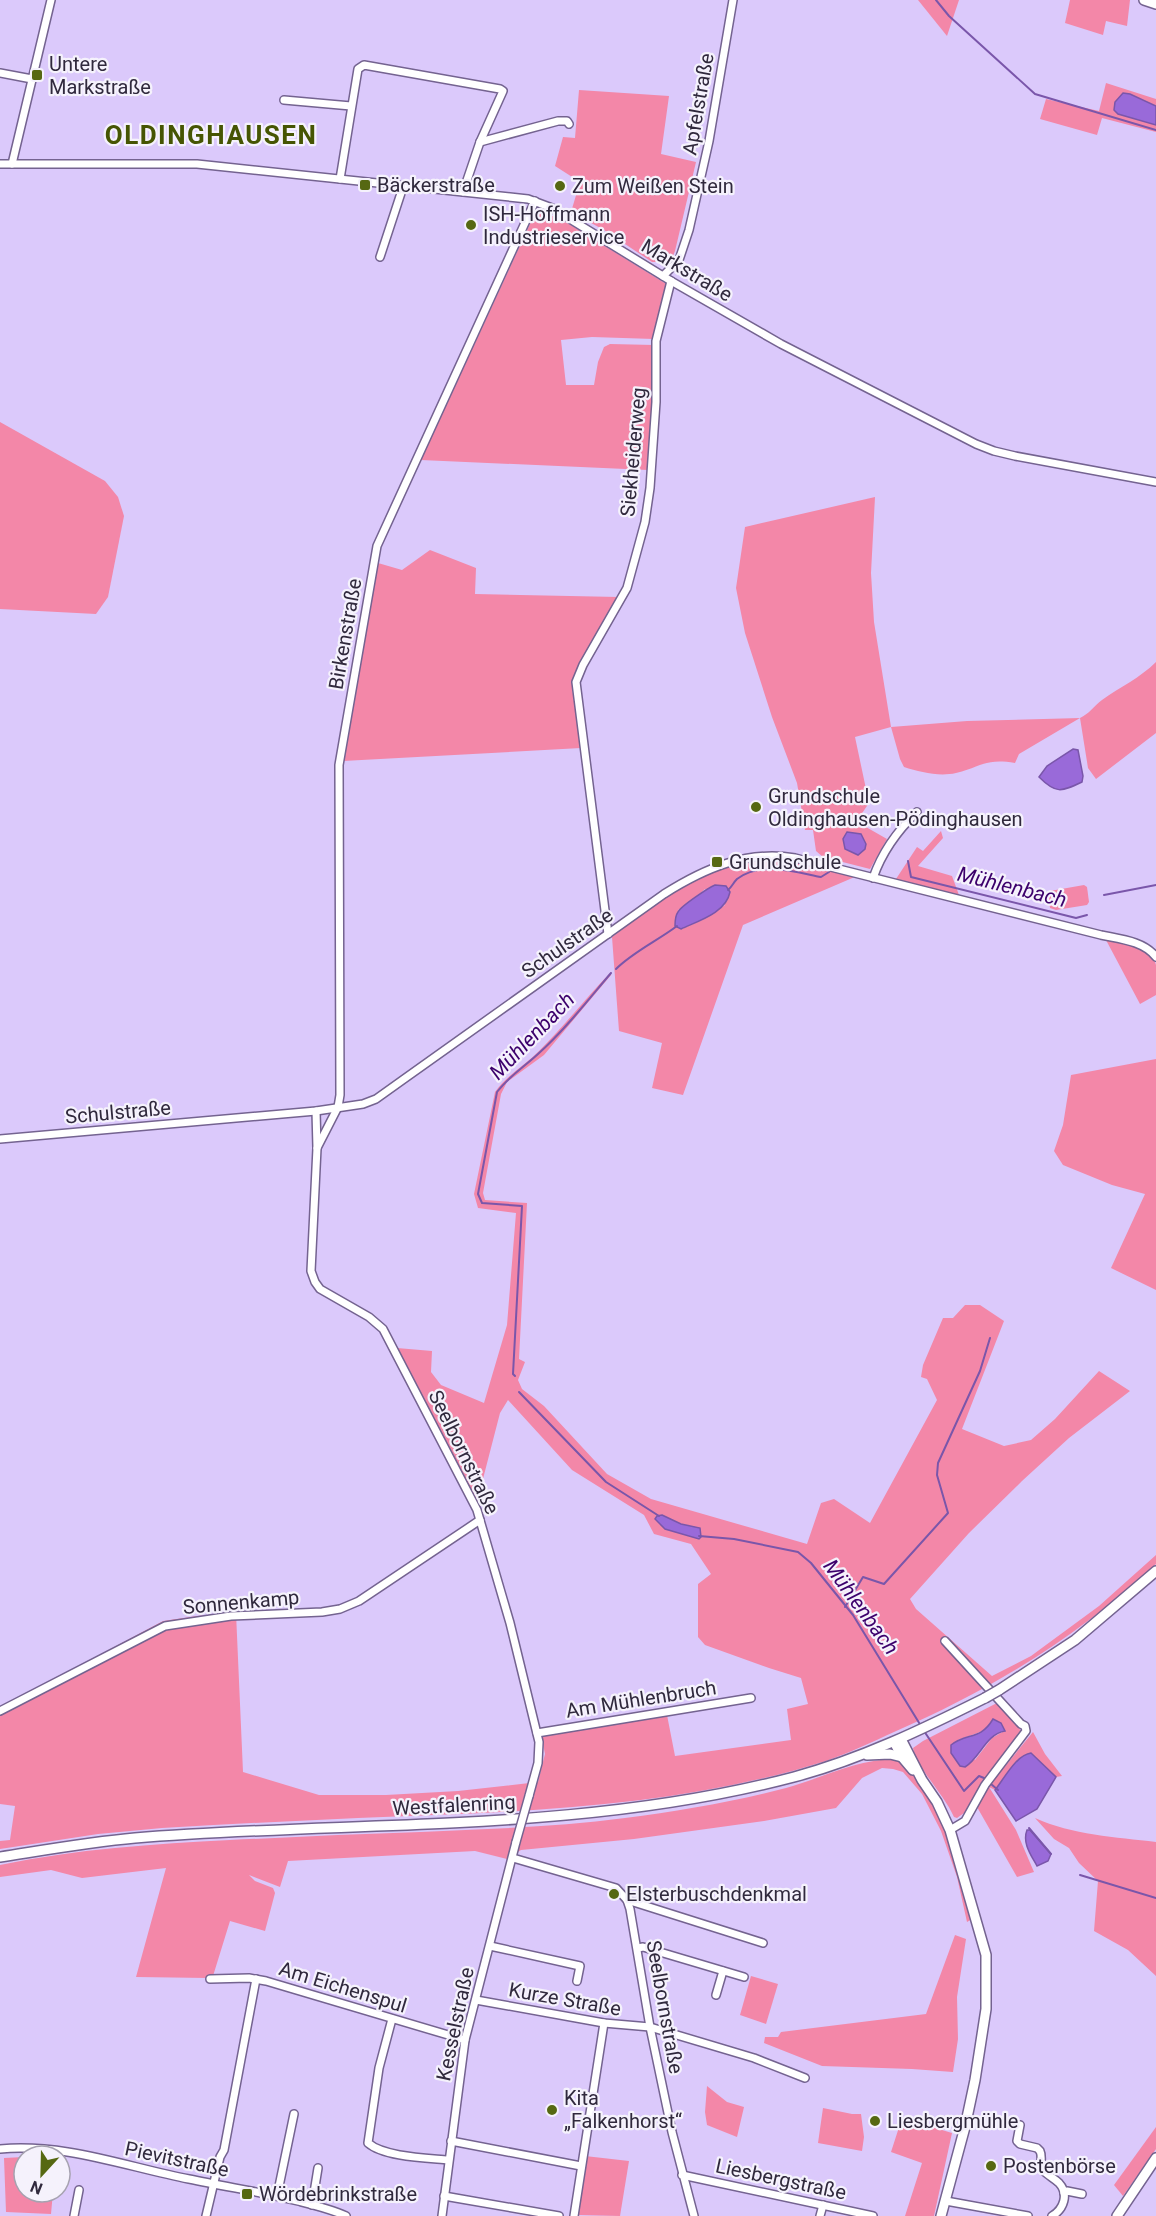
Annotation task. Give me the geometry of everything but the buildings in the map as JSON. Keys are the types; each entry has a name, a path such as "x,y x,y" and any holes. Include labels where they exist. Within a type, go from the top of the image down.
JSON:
{"main road":[{"path":"1144,0 1156,4"},
{"name":"Westfalenring","path":"0,1857 134,1838 465,1823 590,1814 725,1793 795,1777 861,1755 985,1698 1075,1640 1156,1571"},
{"path":"897,1740 902,1757 922,1780"},
{"path":"897,1740 937,1802 950,1830 982,1938 987,1974 985,2015 975,2080 941,2216"},
{"path":"861,1755 902,1757"},
{"path":"1117,2216 1156,2158"}],"street":[{"path":"12,164 51,0"},
{"name":"Apfelstraße","path":"663,276 679,260 689,230 709,141 733,0"},
{"path":"340,179 359,67 364,65 503,91 480,142 464,192"},
{"path":"0,73 32,79"},
{"path":"284,100 351,106"},
{"path":"480,142 558,121 567,121 569,124"},
{"name":"Markstraße","path":"0,164 189,163 404,187 512,196 535,201 560,213 671,281 782,344 985,447 1015,456 1156,482"},
{"path":"380,257 404,187"},
{"name":"Birkenstraße","path":"338,1107 340,1095 339,765 377,546 535,201"},
{"name":"Siekheiderweg","path":"608,934 576,681 583,664 627,588 645,522 650,488 656,402 656,341 671,281"},
{"path":"873,878 878,862 889,843 917,812"},
{"name":"Schulstraße","path":"0,1139 316,1111 363,1104 376,1099 664,894 694,875 734,861 775,855 795,858 1139,944 1155,952"},
{"name":"Seelbornstraße","path":"317,1148 338,1107"},
{"name":"Seelbornstraße","path":"316,1111 317,1148 311,1271 315,1282 320,1289 369,1317 383,1329 457,1468 480,1520 510,1623 540,1751 516,1842"},
{"name":"Sonnenkamp","path":"0,1711 165,1626 231,1616 340,1609 359,1601 480,1520"},
{"path":"945,1641 1025,1726 1026,1731 985,1785 964,1821 950,1830"},
{"name":"Am Mühlenbruch","path":"537,1733 750,1698"},
{"name":"Kesselstraße","path":"442,2216 465,2040 516,1842"},
{"path":"513,1858 616,1888 627,1900 763,1944"},
{"name":"Seelbornstraße","path":"627,1900 638,1948 650,2027 682,2175 694,2216"},
{"path":"490,1946 580,1966 577,1982"},
{"path":"638,1948 643,1947 744,1977"},
{"path":"716,1995 723,1971"},
{"name":"Am Eichenspul","path":"210,1978 256,1979 465,2040"},
{"path":"206,2216 220,2157 224,2150 256,1979"},
{"name":"Kurze Straße","path":"476,2000 604,2023 650,2027 754,2058 805,2078"},
{"path":"392,2019 379,2068 368,2143 373,2147 394,2153 448,2160"},
{"path":"574,2216 604,2023"},
{"path":"277,2196 294,2114"},
{"path":"1020,2125 1017,2141 1040,2151 1043,2169 1059,2182 1064,2193 1063,2206 1052,2216"},
{"path":"451,2141 581,2166"},
{"name":"Pievitstraße","path":"0,2149 45,2148 277,2196 346,2216"},
{"path":"312,2205 318,2168"},
{"name":"Liesbergstraße","path":"682,2175 873,2216"},
{"path":"74,2216 79,2190"},
{"path":"1064,2193 1067,2191 1083,2194"},
{"path":"444,2196 559,2216"},
{"path":"946,2201 1028,2216"},
{"path":"820,2216 823,2205"}],"shaded area":[{"path":"918,0 959,0 947,36"},
{"path":"1070,0 1130,0 1127,26 1106,21 1103,35 1065,23"},
{"path":"1106,83 1156,99 1156,106 1150,103 1118,114 1156,125 1156,132 1102,118 1097,135 1040,119 1046,99 1099,111"},
{"path":"579,90 669,96 661,154 696,162 675,251 673,256 664,262 652,262 604,230 571,212 580,182 555,166 563,137 575,138"},
{"path":"1123,93 1156,106 1156,125 1118,114 1114,110 1115,102"},
{"path":"544,212 569,224 668,285 654,339 592,337 561,340 566,385 594,385 598,362 604,347 610,344 654,345 648,470 421,460 535,213"},
{"path":"0,422 105,481 118,497 124,516 108,597 96,614 0,609"},
{"path":"875,497 871,573 874,622 891,727 855,737 869,803 854,825 866,827 887,839 870,869 823,857 816,851 813,830 805,830 797,783 772,717 745,633 736,588 745,527"},
{"path":"430,550 476,568 475,594 619,597 574,678 572,688 581,748 343,761 378,563 402,570"},
{"path":"1156,662 1156,733 1096,779 1088,768 1080,718"},
{"path":"1080,718 1019,754 1015,763 990,762 956,773 943,774 904,767 891,727 967,721"},
{"path":"1073,749 1078,750 1082,782 1059,790 1039,777 1047,766"},
{"path":"941,831 943,838 918,866 952,876 959,895 896,879 917,847 923,851"},
{"path":"847,832 861,834 866,844 865,849 858,855 845,849 843,839"},
{"path":"762,859 794,861 857,876 743,925 683,1095 652,1088 662,1043 619,1031 612,937 682,886 713,871","holes":["705,889 725,905 700,921 681,929 678,910"]},
{"path":"715,885 726,886 730,892 723,906 681,929 675,926 680,909"},
{"path":"1084,885 1087,887 1089,902 1087,905 1056,910 1050,908 1048,893 1050,891"},
{"path":"1106,940 1136,947 1154,959 1156,995 1140,1004"},
{"path":"611,972 611,975 544,1055 507,1082 501,1094 483,1193 485,1200 527,1203 519,1359 525,1362 518,1380 522,1389 544,1406 607,1474 651,1499 807,1544 821,1503 834,1499 870,1523 937,1400 927,1379 921,1377 923,1365 943,1318 953,1318 965,1305 980,1305 1004,1321 962,1429 1004,1446 1031,1440 1055,1419 1099,1371 1130,1391 1069,1438 969,1533 910,1599 916,1609 992,1676 1031,1656 1099,1606 1156,1555 1156,1564 1127,1590 1065,1638 965,1698 852,1751 769,1777 653,1799 594,1805 535,1810 162,1828 98,1834 0,1849 0,1841 10,1840 15,1806 0,1804 0,1708 163,1621 197,1616 236,1613 243,1772 319,1795 386,1795 458,1791 538,1782 545,1754 542,1739 544,1735 667,1715 675,1756 791,1740 787,1709 808,1704 801,1678 705,1645 698,1637 698,1584 711,1574 691,1544 654,1534 644,1515 572,1470 508,1400 500,1413 477,1502 397,1348 432,1351 431,1372 441,1385 484,1403 507,1325 516,1213 478,1208 474,1194 495,1092 548,1041"},
{"path":"1156,1059 1156,1290 1111,1268 1145,1194 1112,1185 1063,1165 1054,1151 1063,1125 1071,1075"},
{"path":"662,1515 681,1524 700,1528 701,1537 699,1539 665,1529 655,1519"},
{"path":"995,1704 999,1704 1022,1732 984,1780 964,1813 957,1818 954,1817 916,1756 913,1748","holes":["993,1719 1004,1731 992,1738 975,1760 958,1740 986,1730"]},
{"path":"993,1719 1001,1723 1005,1731 998,1733 988,1741 965,1767 960,1766 951,1753 951,1745 983,1731"},
{"path":"1033,1732 1045,1754 1062,1776 1056,1777 1031,1753 1014,1765 995,1790 989,1787 1016,1830 1034,1872 1017,1877 977,1807 989,1786"},
{"path":"1031,1753 1056,1777 1037,1809 1016,1821 995,1790 1015,1763"},
{"path":"895,1759 911,1772 925,1789 946,1831 972,1919 967,1922 957,1877 941,1831 922,1794 903,1772 882,1768 862,1778 836,1808 764,1821 634,1839 521,1850 507,1859 475,1851 288,1861 280,1887 249,1875 255,1881 273,1888 275,1893 265,1931 230,1921 213,1976 208,1978 136,1977 166,1868 82,1878 51,1870 0,1877 0,1865 115,1848 230,1840 574,1824 625,1818 746,1798 786,1788 867,1762"},
{"path":"1035,1818 1079,1832 1156,1842 1156,1976 1128,1950 1094,1931 1098,1881 1079,1863 1069,1848 1054,1839"},
{"path":"1027,1830 1030,1830 1051,1854 1048,1861 1037,1866 1026,1844"},
{"path":"955,1935 966,1939 957,1997 958,2039 953,2072 822,2066 764,2043 765,2037 778,2037 781,2032 926,2014"},
{"path":"751,1976 778,1984 766,2024 740,2015"},
{"path":"707,2086 727,2102 744,2107 737,2137 707,2125 705,2112"},
{"path":"823,2108 861,2114 864,2137 862,2151 818,2143"},
{"path":"902,2118 952,2133 934,2216 905,2216 922,2163 891,2152"},
{"path":"1156,2127 1156,2149 1123,2196 1114,2185"},
{"path":"585,2156 629,2161 620,2216 578,2215 576,2212"},
{"path":"4,2158 12,2158 12,2204 52,2204 51,2214 6,2212"}],"waterway":[{"path":"936,0 949,16 1035,94 1156,130"},
{"name":"Mühlenbach","path":"908,861 911,877 1076,918 1087,915"},
{"name":"Mühlenbach","path":"728,890 737,879 757,870 778,869 821,877 829,872"},
{"path":"1104,895 1156,885"},
{"name":"Mühlenbach","path":"616,969 677,926"},
{"name":"Mühlenbach","path":"515,1376 513,1374 522,1206 482,1203 478,1194 497,1092 558,1035 611,973"},
{"path":"845,1607 863,1577 884,1584 948,1513 937,1475 938,1463 980,1371 990,1338"},
{"name":"Mühlenbach","path":"519,1392 606,1482 659,1516"},
{"name":"Mühlenbach","path":"699,1536 734,1539 798,1552 811,1563 853,1615 921,1726"},
{"name":"Mühlenbach","path":"924,1731 964,1791 979,1776 984,1778"},
{"name":"Mühlenbach","path":"991,1784 998,1790"},
{"name":"Mühlenbach","path":"1029,1828 1051,1854"},
{"name":"Mühlenbach","path":"1080,1875 1156,1898"}],"place":[{"name":"Untere Markstraße","path":"37,75"},
{"name":"Bäckerstraße","path":"365,185"},
{"name":"Zum Weißen Stein","path":"560,186"},
{"name":"ISH-Hoffmann Industrieservice","path":"471,225"},
{"name":"Grundschule Oldinghausen-Pödinghausen","path":"756,807"},
{"name":"Grundschule","path":"717,862"},
{"name":"Elsterbuschdenkmal","path":"614,1894"},
{"name":"Kita „Falkenhorst“","path":"552,2110"},
{"name":"Liesbergmühle","path":"875,2121"},
{"name":"Postenbörse","path":"991,2166"},
{"name":"Wördebrinkstraße","path":"247,2194"}],"district":[{"name":"OLDINGHAUSEN","path":"211,135"}]}
